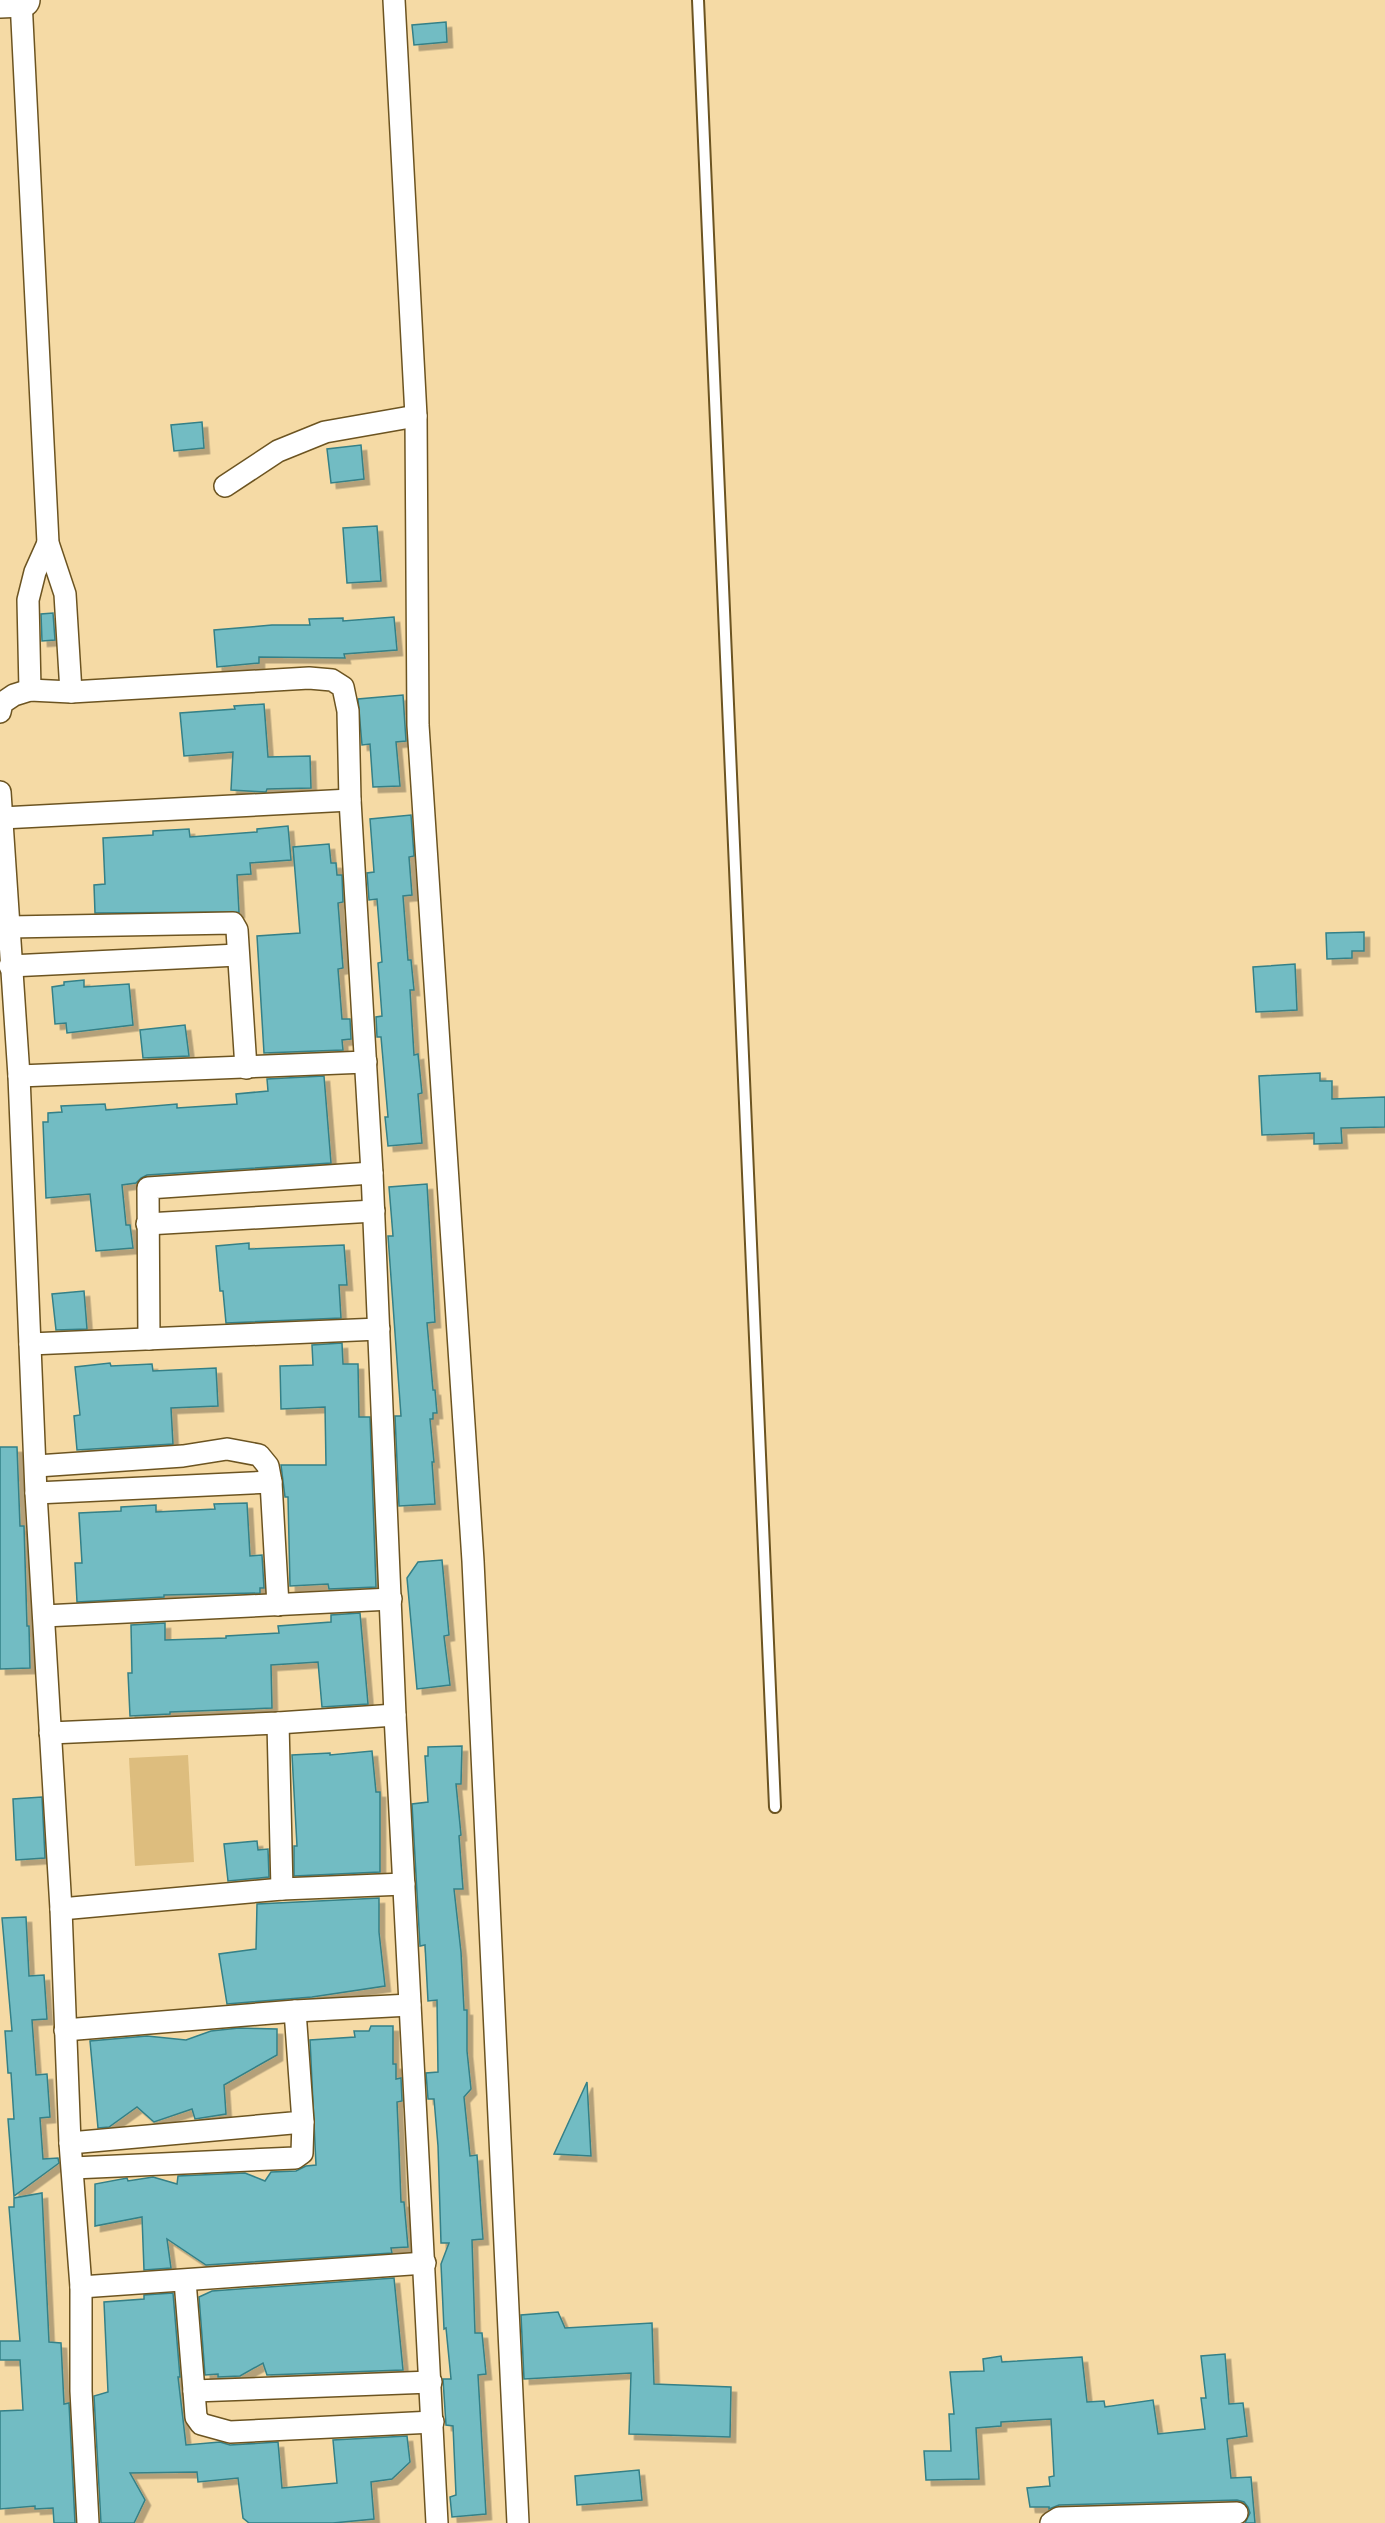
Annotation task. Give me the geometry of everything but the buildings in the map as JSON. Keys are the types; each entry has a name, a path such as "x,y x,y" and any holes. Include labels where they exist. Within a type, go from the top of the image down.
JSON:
{"highway":[{"path":"0,1 22,0"}],"street":[{"path":"22,0 48,543 66,601 71,692"},
{"path":"394,0 416,416 418,725 473,1561 518,2523"},
{"path":"225,486 278,451 325,432 416,416"},
{"path":"30,690 28,600 35,572 48,543"},
{"path":"0,712 2,703 14,695 30,690 71,692 309,678 332,680 343,687 348,711 350,800 374,1211 404,1884 437,2523"},
{"path":"0,792 19,1076 37,1466 36,1493 61,1909 70,2143 81,2287 81,2391 88,2523"},
{"path":"2,818 350,800"},
{"path":"9,927 233,923 237,930 246,1068"},
{"path":"10,966 238,956"},
{"path":"19,1076 366,1062"},
{"path":"149,1339 146,1193 148,1188 372,1173"},
{"path":"147,1224 374,1211"},
{"path":"30,1344 379,1329"},
{"path":"37,1466 183,1456 226,1449 259,1455 267,1466 271,1482 278,1605"},
{"path":"36,1493 271,1482"},
{"path":"44,1616 391,1599"},
{"path":"50,1732 278,1723 396,1715"},
{"path":"278,1723 282,1889"},
{"path":"61,1909 282,1889 404,1884"},
{"path":"65,2030 295,2011 410,2005"},
{"path":"73,2168 295,2158 302,2153 303,2122 295,2011"},
{"path":"70,2143 303,2122"},
{"path":"81,2287 425,2263"},
{"path":"185,2281 196,2417 201,2424 230,2432 433,2422"},
{"path":"194,2391 431,2382"},
{"path":"1051,2523 1059,2518 1237,2513"}],"lane":[{"path":"698,0 775,1807"}],"shaded area":[{"path":"188,1755 194,1862 135,1866 129,1758"}]}
